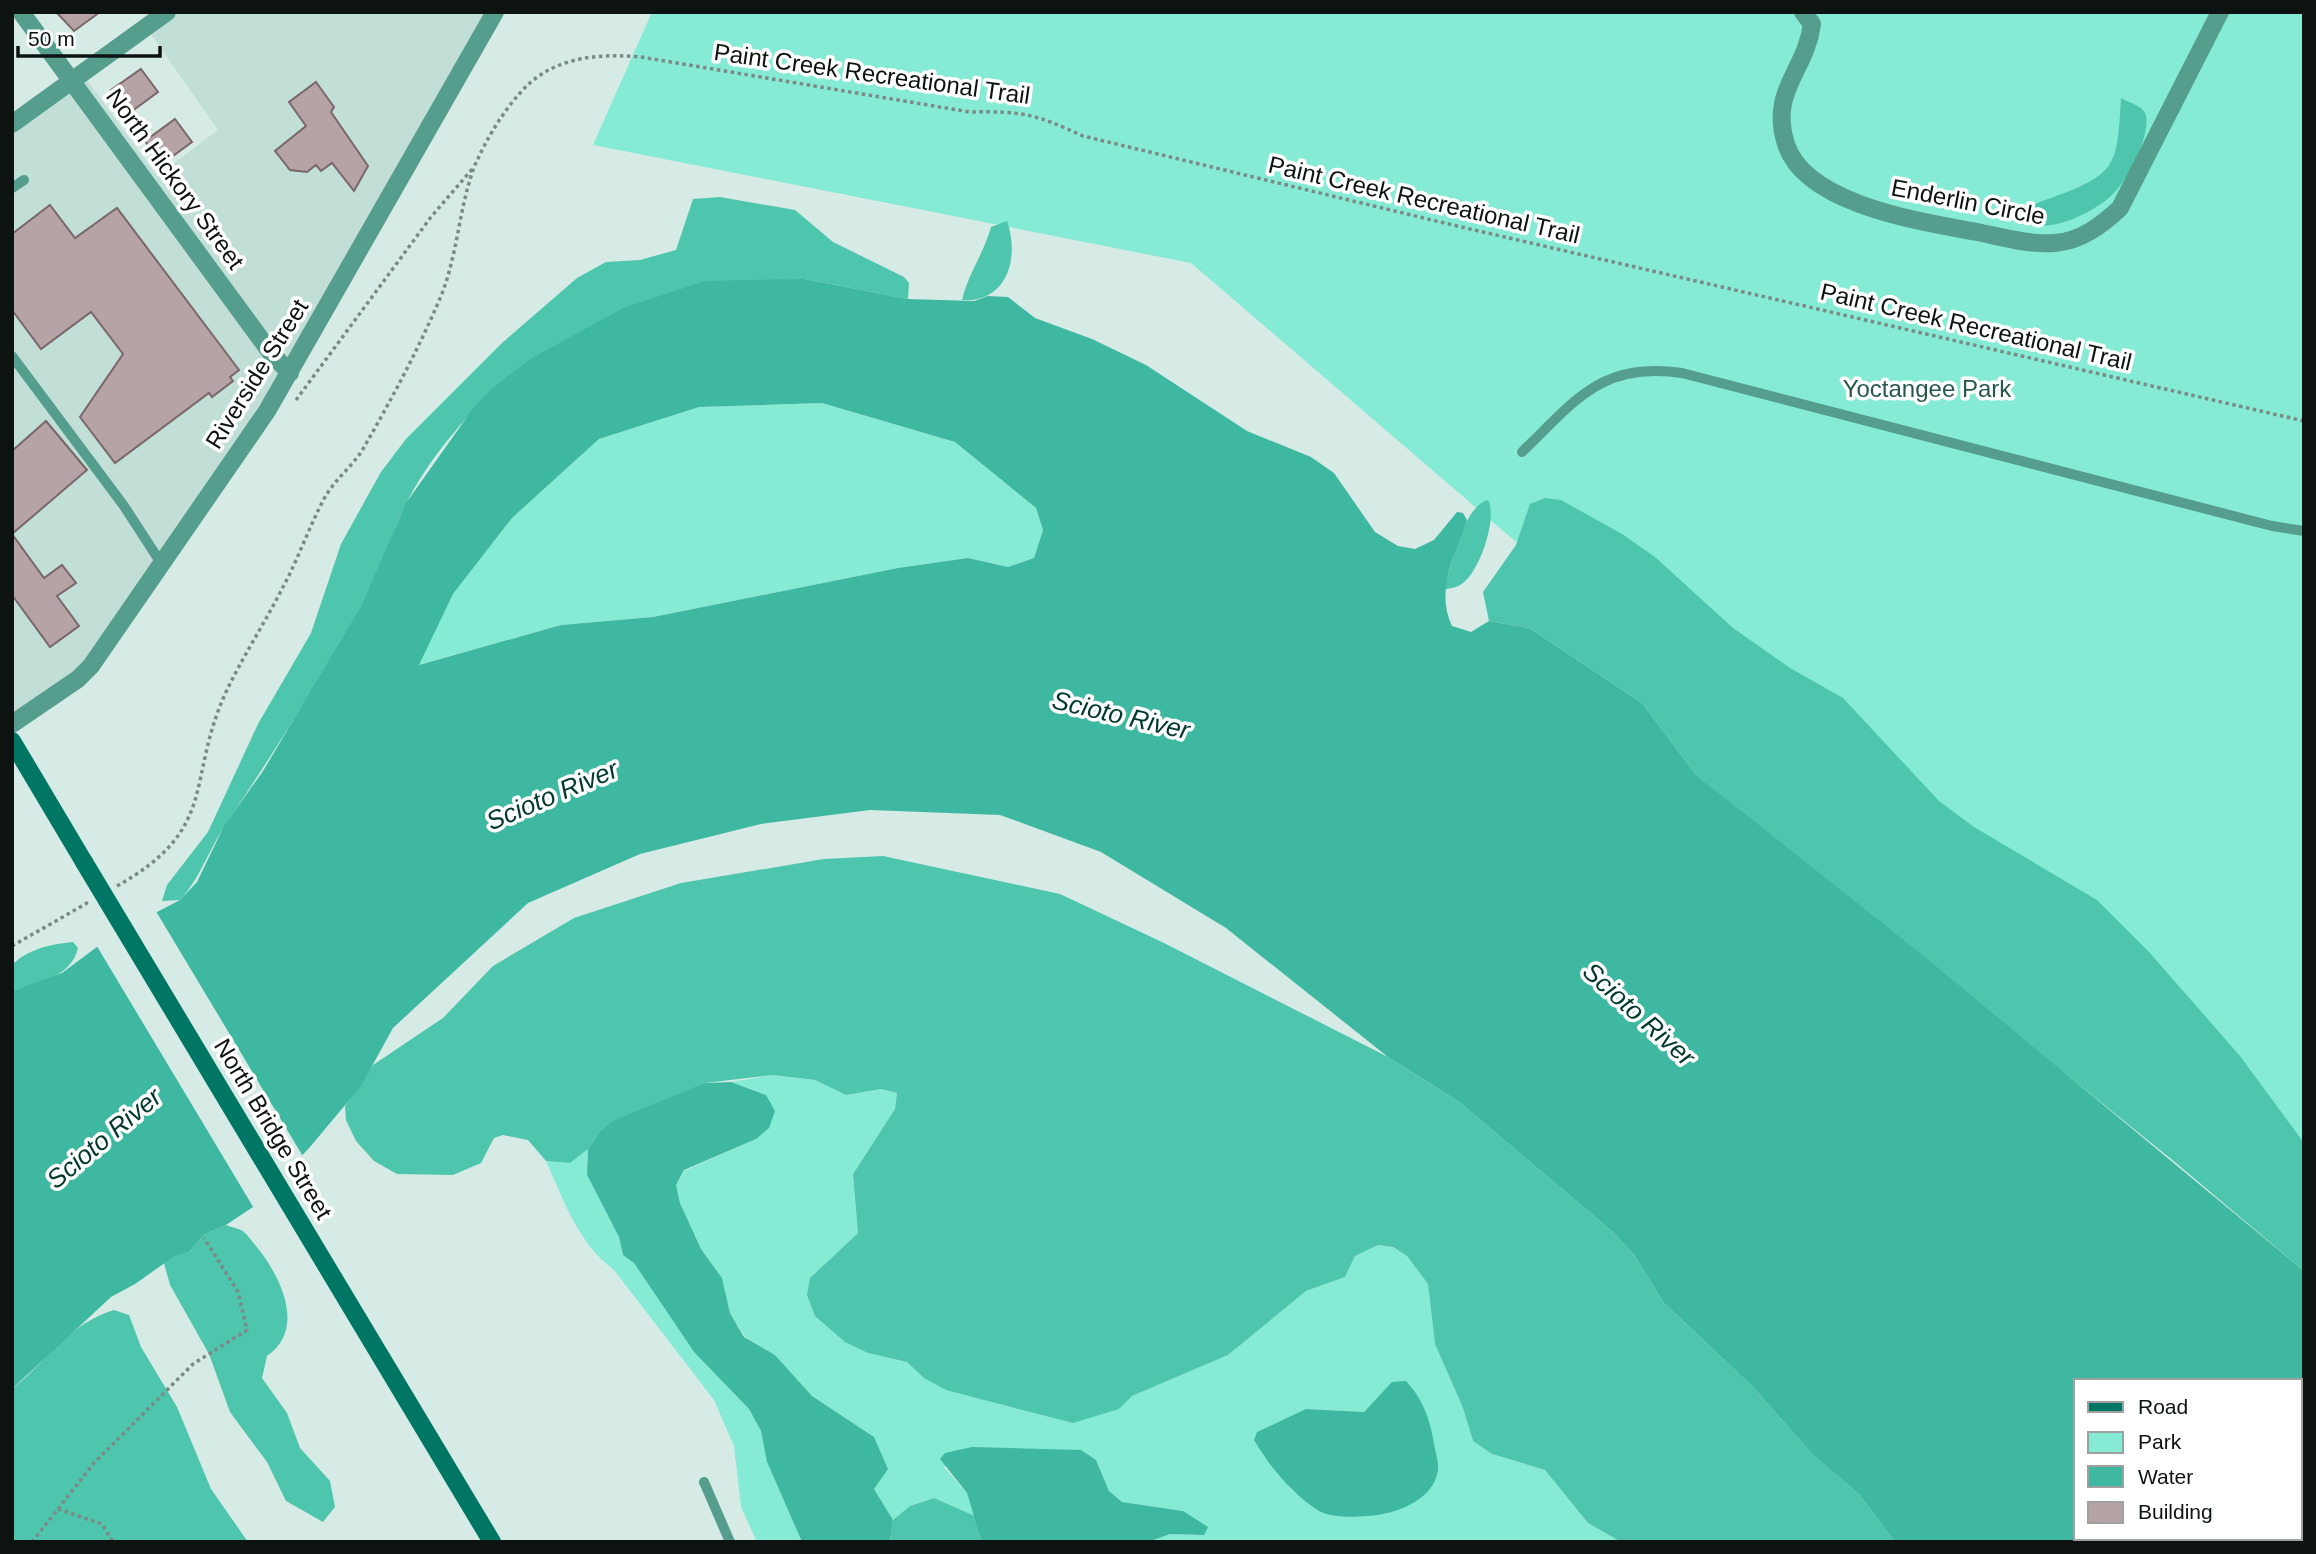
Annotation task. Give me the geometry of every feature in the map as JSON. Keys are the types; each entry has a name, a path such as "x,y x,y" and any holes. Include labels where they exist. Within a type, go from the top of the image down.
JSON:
{"main road":[{"name":"North Bridge Street","path":"12,741 492,1542"}],"street":[{"name":"North Hickory Street","path":"21,12 271,353 290,373"},
{"path":"12,124 167,12"},
{"name":"Riverside Street","path":"12,724 78,679 91,666 267,411 495,12"},
{"name":"Enderlin Circle","path":"1803,12 1812,24 1809,41 1782,97 1780,121 1786,147 1796,164 1812,180 1837,195 1912,220 2031,243 2057,243 2091,231 2120,208 2220,12"}],"lane":[{"path":"12,188 24,180"},
{"path":"12,356 124,506 161,563"},
{"path":"1522,452 1590,387 1618,376 1654,369 1682,373 2259,523 2304,531"},
{"path":"704,1482 730,1542"}],"path":[{"name":"Paint Creek Recreational Trail","path":"109,891 153,863 187,827 199,796 208,740 227,690 286,583 325,497 361,452 438,303 448,277 475,165 502,117 522,91 549,69 579,58 607,54 641,57 970,111 1017,111 1043,117 1083,136 1123,146 1457,226 2304,421"},
{"path":"267,411 277,414 288,411 431,217 475,165"},
{"path":"12,946 97,898"},
{"path":"32,1542 93,1463 192,1364 247,1330 238,1292 204,1238"},
{"path":"58,1509 102,1524 113,1542"}],"shaded area":[{"path":"178,12 503,12 171,561 95,675 12,731 12,135 87,80 157,176 218,130 150,33"},
{"path":"2121,98 2144,111 2146,130 2132,167 2119,187 2105,201 2068,221 2042,226 2021,218 2034,205 2089,182 2109,165 2118,139"},
{"path":"720,197 795,210 833,242 904,277 909,283 908,299 805,279 527,361 475,409 429,465 405,506 367,596 312,690 187,891 180,900 162,901 167,885 208,832 258,724 311,633 341,544 381,472 406,439 502,343 577,278 606,262 640,260 676,250 693,199"},
{"path":"1007,221 1012,249 1006,276 990,294 977,299 962,300 991,227"},
{"path":"1545,498 1561,500 1622,534 1655,557 1733,628 1790,668 1843,698 1939,801 1974,827 2097,900 2149,952 2240,1056 2304,1143 2304,1271 2176,1163 1696,775 1642,703 1529,628 1489,621 1483,592 1516,545 1530,504"},
{"path":"1488,500 1491,519 1480,558 1467,579 1458,586 1444,590 1465,525 1479,505"},
{"path":"883,856 1060,894 1164,943 1388,1057 1458,1101 1613,1232 1635,1256 1663,1302 1752,1386 1814,1456 1860,1495 1895,1542 1621,1542 1588,1523 1545,1470 1492,1454 1473,1441 1463,1408 1435,1344 1428,1284 1407,1256 1393,1247 1378,1245 1355,1256 1345,1277 1306,1291 1228,1355 1132,1396 1119,1409 1073,1423 946,1390 924,1378 907,1362 868,1353 845,1342 815,1316 807,1295 810,1278 858,1233 853,1174 895,1109 897,1093 881,1089 846,1095 815,1080 773,1075 705,1083 599,1133 588,1149 570,1163 546,1161 528,1140 503,1135 494,1138 481,1163 453,1175 397,1174 374,1161 356,1141 346,1120 345,1106 373,1065 443,1018 493,966 574,918 681,883 824,859"},
{"path":"73,942 78,948 74,958 61,972 12,991 12,965 18,960 40,948"},
{"path":"226,1225 247,1235 265,1258 281,1286 286,1302 286,1332 279,1345 267,1356 262,1378 287,1413 300,1448 330,1481 335,1507 323,1522 286,1501 267,1462 230,1412 209,1354 170,1285 164,1263 176,1254 189,1252 205,1234"},
{"path":"114,1310 129,1315 141,1347 177,1407 211,1489 248,1542 12,1542 12,1389 70,1334"},
{"path":"934,1498 975,1516 982,1542 890,1542 893,1520 910,1506"},
{"path":"2190,1540 2264,1542 2191,1542"}],"green space":[{"name":"Yoctangee Park","path":"652,12 2304,12 2304,1208 1951,888 1509,536 1191,263 593,145"},
{"path":"822,403 955,442 1036,508 1043,530 1034,558 1008,567 968,558 898,568 653,617 561,625 418,665 453,594 512,518 599,439 699,407"},
{"path":"773,1075 815,1080 846,1095 881,1089 897,1093 895,1109 853,1174 858,1233 810,1278 868,1353 907,1362 924,1378 1119,1409 1132,1396 1228,1355 1306,1291 1345,1277 1355,1256 1378,1245 1393,1247 1407,1256 1428,1284 1435,1344 1463,1408 1473,1441 1492,1454 1545,1470 1588,1523 1621,1542 1148,1542 1170,1534 1204,1535 1183,1511 1122,1502 1109,1491 1096,1460 944,1467 967,1493 975,1516 934,1498 910,1506 893,1520 874,1489 874,1437 812,1396 775,1355 745,1337 730,1313 722,1278 701,1249 680,1203 676,1185 684,1171 756,1139 766,1095 731,1082","holes":["1392,1383 1321,1512 1292,1490 1263,1455 1306,1409 1364,1412"]},
{"path":"588,1149 587,1175 619,1237 623,1255 634,1263 694,1352 749,1409 761,1431 767,1462 802,1542 757,1542 741,1507 734,1446 714,1400 614,1270 591,1247 573,1220 546,1161 570,1163"}],"water":[{"name":"Scioto River","path":"805,279 908,299 974,301 988,296 1008,297 1035,318 1092,339 1146,365 1247,431 1311,457 1334,473 1375,532 1398,546 1415,549 1434,540 1457,512 1463,513 1467,520 1452,559 1446,586 1447,613 1452,626 1471,632 1489,621 1529,628 1642,703 1696,775 1915,949 2304,1271 2304,1542 2262,1540 2302,1540 2302,1379 2074,1379 2074,1540 2191,1542 1895,1542 1860,1495 1814,1456 1752,1386 1663,1302 1635,1256 1613,1232 1458,1101 1388,1057 1226,928 1101,852 1000,815 870,810 761,824 640,854 528,903 393,1028 361,1086 310,1147 253,1207 226,1225 205,1234 189,1252 176,1255 135,1284 111,1297 12,1389 12,991 62,973 113,935 180,900 197,882 224,826 263,771 362,605 406,503 472,410 490,390 527,361 623,308 705,281","holes":["822,403 955,442 1036,508 1043,530 1034,558 1008,567 968,558 898,568 653,617 561,625 419,665 453,594 512,518 599,439 699,407"]},
{"path":"731,1082 766,1095 775,1111 769,1128 756,1139 684,1170 676,1185 680,1203 701,1249 722,1278 730,1313 744,1337 775,1355 812,1396 874,1437 888,1469 874,1489 893,1520 890,1542 802,1542 767,1462 761,1431 749,1409 694,1352 634,1263 623,1255 619,1237 587,1175 588,1149 599,1133 613,1121 705,1083"},
{"path":"1406,1381 1427,1415 1438,1470 1429,1490 1421,1498 1400,1509 1355,1517 1336,1516 1319,1511 1282,1479 1254,1440 1257,1432 1306,1409 1364,1412 1392,1382"},
{"path":"972,1447 1081,1450 1096,1460 1109,1491 1122,1502 1183,1511 1208,1527 1204,1535 1170,1534 1148,1542 982,1542 967,1493 940,1459 945,1453"}],"pier":[{"path":"154,908 304,1158 255,1210 95,943"}],"building":[{"path":"56,12 100,12 74,31"},
{"path":"141,69 158,92 128,114 111,90"},
{"path":"316,82 334,107 331,112 368,166 354,191 332,163 321,171 316,165 307,172 290,170 275,151 306,126 289,102"},
{"path":"175,119 192,142 162,164 145,141"},
{"path":"50,205 75,238 117,208 239,370 230,377 233,381 212,397 209,393 115,463 80,417 123,354 91,312 41,349 12,310 12,234"},
{"path":"46,421 87,470 12,534 12,451"},
{"path":"12,534 44,578 62,565 76,583 57,596 79,626 50,647 12,595"}]}
